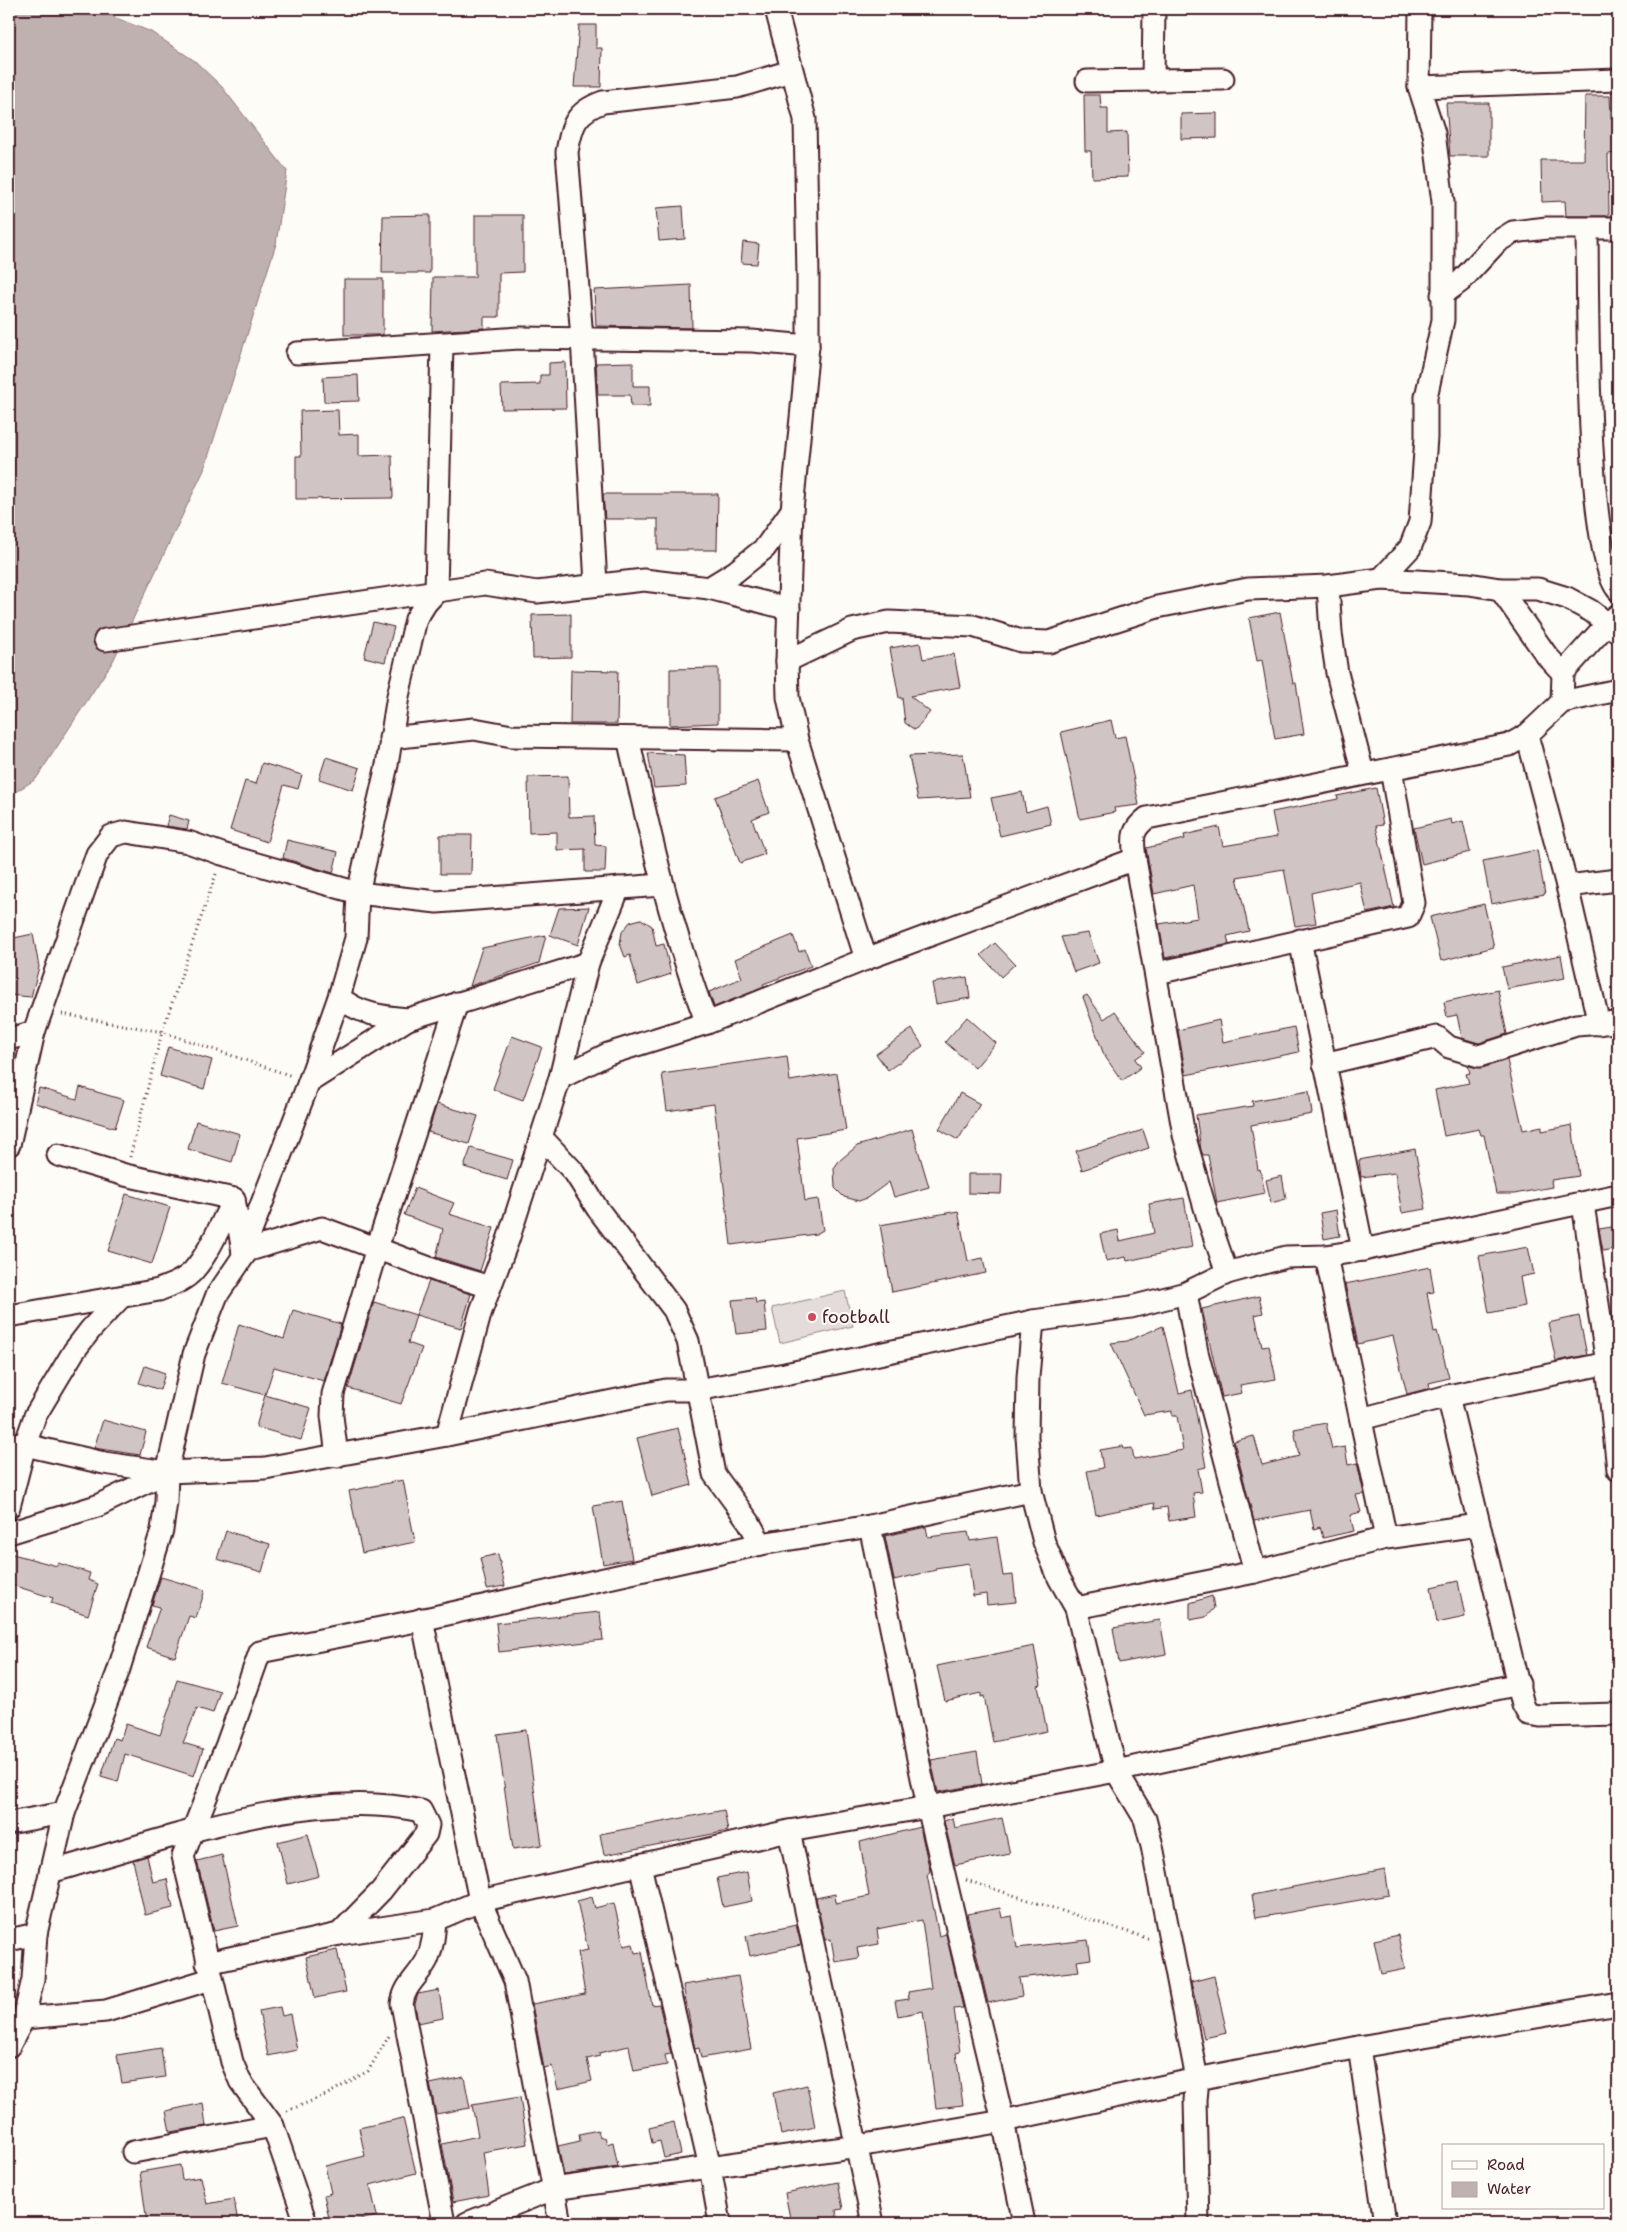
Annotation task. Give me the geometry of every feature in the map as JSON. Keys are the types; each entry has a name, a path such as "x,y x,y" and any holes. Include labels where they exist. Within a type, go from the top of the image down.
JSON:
{"street":[{"path":"776,9 805,118 808,346 792,510 786,661 788,697 797,740 866,959"},
{"path":"1153,81 1154,9"},
{"path":"1381,579 1410,548 1420,522 1426,437 1426,397 1443,320 1443,202 1434,133 1418,87 1420,9"},
{"path":"596,584 582,338 567,152 571,128 581,114 590,106 603,102 738,87 791,71"},
{"path":"1087,81 1223,79"},
{"path":"1418,87 1618,80"},
{"path":"1442,295 1461,281 1497,242 1513,232 1547,228 1587,230 1618,228"},
{"path":"1587,230 1591,436 1603,553 1618,590"},
{"path":"297,354 518,338 752,341 808,346"},
{"path":"243,1252 309,1082 339,997 356,938 358,893 387,765 390,738 416,619 436,592 442,344"},
{"path":"709,588 735,572 765,548 792,510"},
{"path":"786,661 852,630 889,622 973,626 1021,641 1049,642 1166,605 1248,589 1328,586 1381,579 1469,584 1500,589 1538,589 1567,598 1615,624 1563,673 1562,702"},
{"path":"105,640 485,584 537,592 644,580 709,588 788,609"},
{"path":"1328,586 1331,633 1337,673 1363,773"},
{"path":"1500,589 1547,656 1563,673"},
{"path":"1227,1274 1208,1218 1184,1135 1157,973 1135,859 1133,838 1137,826 1147,818 1509,745 1527,735 1562,702 1618,690"},
{"path":"390,738 474,729 512,736 797,740"},
{"path":"1324,1064 1437,1037 1449,1047 1479,1056 1576,1025 1608,1023 1567,886 1527,735"},
{"path":"628,738 662,885 686,970 707,1023"},
{"path":"1157,973 1408,917 1414,903 1390,769"},
{"path":"9,1145 34,1032 97,854 111,836 126,832 188,842 222,854 358,893 438,902 662,885"},
{"path":"560,1078 608,1054 707,1023 866,959 1135,859"},
{"path":"1567,886 1618,880"},
{"path":"447,1435 481,1311 560,1078 588,964 619,888"},
{"path":"1300,940 1363,1250"},
{"path":"309,1082 408,1019 588,964"},
{"path":"339,997 360,1011 380,1016 408,1019"},
{"path":"337,1456 332,1416 333,1394 377,1248 457,1004"},
{"path":"9,1039 34,1032"},
{"path":"541,1137 575,1174 597,1208 674,1310 688,1341 714,1474 749,1522 761,1544"},
{"path":"58,1155 125,1174 234,1199"},
{"path":"17,1444 104,1463 167,1472 265,1468 447,1435 666,1390 697,1390 785,1374 1033,1321 1130,1307 1186,1293 1227,1274 1286,1256 1326,1256 1363,1250 1618,1195"},
{"path":"9,2046 24,2018 32,1979 36,1934 64,1813 118,1672 162,1530 166,1502 167,1472 194,1354 217,1295 245,1254 243,1252 234,1199"},
{"path":"9,1316 158,1290 179,1282 193,1271 208,1248 234,1199"},
{"path":"1583,1204 1613,1362 1618,1470"},
{"path":"243,1252 322,1228 440,1272 490,1287"},
{"path":"1326,1256 1386,1538"},
{"path":"1186,1293 1197,1352 1255,1572"},
{"path":"9,1507 17,1444 36,1416 74,1351 91,1329 121,1297"},
{"path":"1033,1321 1028,1377 1027,1437 1031,1491 1044,1542 1059,1578 1076,1608 1116,1771 1144,1820 1197,2078 1195,2100 1198,2223"},
{"path":"1361,1419 1448,1396 1613,1362"},
{"path":"1448,1396 1478,1525 1528,1714 1540,1716 1618,1714"},
{"path":"9,1533 97,1506 167,1472"},
{"path":"306,2223 273,2126 240,2081 232,2062 183,1856 227,1744 260,1652 422,1619 761,1544 870,1526 1031,1491"},
{"path":"1076,1608 1255,1572 1386,1538 1478,1525"},
{"path":"870,1526 928,1807 1003,2120 1024,2223"},
{"path":"422,1619 480,1901 515,1981 560,2223"},
{"path":"24,2018 106,2011 209,1971 339,1934 436,1920 480,1901 789,1830 928,1807 1116,1771 1519,1684"},
{"path":"50,1872 191,1832 264,1815 331,1805 404,1807 421,1811 428,1825 426,1834 381,1891 339,1934"},
{"path":"9,1823 64,1813"},
{"path":"789,1830 873,2223"},
{"path":"640,1865 710,2167 720,2223"},
{"path":"436,1920 432,1947 427,1961 403,1994 402,2004 444,2223"},
{"path":"9,1940 36,1934"},
{"path":"467,2223 553,2189 858,2146 1003,2120 1197,2078 1359,2047 1618,2003"},
{"path":"1359,2047 1385,2223"},
{"path":"133,2152 273,2126"}],"path":[{"path":"125,1174 162,1032 222,854"},
{"path":"42,1010 162,1032 309,1082"},
{"path":"944,1872 1171,1945"},
{"path":"273,2126 288,2110 326,2095 368,2070 387,2038 406,2024"}],"shaded area":[{"name":"football","path":"845,1291 853,1326 780,1343 772,1308"}],"water":[{"path":"9,9 94,9 151,32 195,61 222,87 287,171 276,244 204,470 113,661 36,779 9,796 9,392 14,379 9,318"}],"building":[{"path":"579,25 596,25 596,48 602,48 601,87 574,87"},
{"path":"1084,95 1100,95 1101,108 1108,108 1108,133 1127,132 1128,177 1092,178 1091,151 1085,151"},
{"path":"1585,96 1610,96 1611,118 1618,119 1618,153 1608,154 1609,216 1566,216 1565,201 1542,202 1541,160 1584,160"},
{"path":"1446,103 1489,103 1489,156 1450,156"},
{"path":"1217,113 1217,138 1181,139 1181,114"},
{"path":"683,206 685,239 659,241 656,208"},
{"path":"430,215 430,273 382,273 383,216"},
{"path":"475,215 523,215 523,272 499,273 499,317 484,317 484,328 432,331 433,277 475,277"},
{"path":"743,242 759,244 757,264 741,263"},
{"path":"344,279 383,279 383,335 344,335"},
{"path":"691,285 692,328 596,326 594,290"},
{"path":"565,362 566,408 502,409 501,385 540,384 540,375 549,375 549,363"},
{"path":"633,362 633,386 650,386 650,406 631,406 630,395 598,395 596,363"},
{"path":"358,375 359,401 324,402 323,377"},
{"path":"338,410 339,435 359,434 359,456 392,455 393,498 296,499 296,456 301,456 300,411"},
{"path":"603,494 718,494 717,550 658,550 658,519 605,519"},
{"path":"1280,612 1293,683 1296,683 1304,734 1275,739 1262,660 1257,661 1249,618"},
{"path":"571,614 571,657 533,658 532,615"},
{"path":"373,622 394,627 385,662 364,657"},
{"path":"920,643 923,659 954,654 960,687 910,696 930,712 915,730 905,723 902,698 899,698 890,648"},
{"path":"718,668 718,723 670,725 670,669"},
{"path":"571,670 618,671 617,724 570,724"},
{"path":"1111,720 1115,738 1125,736 1139,805 1114,808 1115,812 1080,819 1061,732"},
{"path":"648,753 684,755 686,786 654,788"},
{"path":"963,754 970,797 918,800 909,756"},
{"path":"326,757 360,768 353,790 319,779"},
{"path":"262,763 302,775 298,789 284,785 267,842 230,830 245,781 256,784"},
{"path":"568,776 569,817 594,816 595,845 606,846 605,872 585,872 585,849 557,850 557,832 529,833 528,777"},
{"path":"758,781 769,812 752,819 765,854 740,863 715,797"},
{"path":"1376,788 1383,825 1376,826 1394,907 1367,913 1360,882 1311,893 1316,923 1295,926 1284,869 1237,877 1249,931 1227,936 1229,944 1165,958 1159,924 1198,918 1193,885 1154,894 1146,848 1185,839 1184,835 1219,827 1223,846 1277,837 1272,812 1338,799 1337,796"},
{"path":"1022,792 1026,812 1047,806 1051,824 1000,836 991,798"},
{"path":"169,815 189,821 187,829 166,826"},
{"path":"1451,819 1452,824 1463,821 1470,852 1422,864 1414,828"},
{"path":"440,835 472,835 471,874 440,874"},
{"path":"287,840 338,852 333,873 283,858"},
{"path":"1537,850 1545,894 1491,904 1483,861"},
{"path":"1484,904 1494,947 1441,961 1430,917"},
{"path":"589,907 578,945 550,935 559,908"},
{"path":"641,919 652,926 656,946 664,944 671,974 638,985 630,955 625,957 620,944 622,932 630,922"},
{"path":"1088,933 1099,963 1074,972 1061,937"},
{"path":"33,934 39,967 31,997 9,995 9,939"},
{"path":"546,935 539,963 470,986 482,948"},
{"path":"793,935 799,952 805,949 811,966 763,984 764,987 714,1007 709,992 742,978 735,959"},
{"path":"995,943 1015,964 1001,977 981,955"},
{"path":"1561,955 1565,978 1507,989 1502,967"},
{"path":"967,977 970,998 936,1004 932,983"},
{"path":"1498,990 1507,1034 1479,1043 1462,1038 1457,1015 1447,1017 1444,1002"},
{"path":"1087,995 1104,1019 1115,1011 1145,1052 1135,1059 1141,1067 1122,1081 1104,1055 1083,997"},
{"path":"967,1017 996,1043 975,1068 945,1042"},
{"path":"1219,1020 1223,1042 1294,1027 1299,1052 1186,1075 1178,1030"},
{"path":"912,1029 923,1046 888,1070 876,1054"},
{"path":"512,1036 542,1047 523,1100 493,1089"},
{"path":"168,1047 212,1060 204,1089 160,1076"},
{"path":"787,1056 790,1081 837,1073 846,1130 797,1138 805,1201 818,1199 823,1230 816,1234 731,1245 714,1104 667,1111 662,1074"},
{"path":"1507,1060 1523,1130 1542,1126 1542,1131 1572,1125 1579,1176 1551,1180 1552,1187 1514,1194 1496,1194 1484,1135 1481,1135 1479,1129 1444,1136 1435,1090 1469,1083 1466,1074 1470,1073 1468,1066 1482,1068"},
{"path":"80,1087 124,1100 115,1128 35,1103 39,1088 77,1099"},
{"path":"1309,1091 1312,1114 1251,1125 1258,1170 1260,1169 1265,1193 1217,1203 1208,1155 1203,1155 1201,1150 1196,1115 1253,1106 1252,1101"},
{"path":"960,1093 980,1104 958,1140 939,1129"},
{"path":"437,1104 478,1116 469,1144 428,1132"},
{"path":"196,1121 240,1134 232,1162 188,1149"},
{"path":"912,1129 929,1187 894,1197 889,1182 867,1198 859,1201 844,1197 835,1188 834,1168 839,1161 857,1146"},
{"path":"1143,1130 1149,1148 1082,1170 1076,1151"},
{"path":"471,1148 513,1160 507,1180 464,1167"},
{"path":"1415,1149 1426,1209 1402,1213 1395,1173 1361,1177 1359,1160"},
{"path":"968,1174 1002,1174 1001,1194 968,1193"},
{"path":"1282,1176 1286,1199 1271,1203 1266,1180"},
{"path":"415,1188 454,1203 449,1214 494,1228 480,1271 436,1257 443,1229 404,1215"},
{"path":"126,1194 170,1207 152,1264 108,1251"},
{"path":"1184,1198 1192,1247 1127,1261 1126,1257 1106,1261 1100,1234 1118,1230 1120,1241 1154,1233 1149,1204"},
{"path":"1336,1210 1340,1236 1324,1239 1320,1213"},
{"path":"958,1211 968,1261 983,1258 986,1273 892,1292 880,1225"},
{"path":"1618,1226 1618,1248 1603,1251 1599,1229"},
{"path":"1528,1247 1534,1274 1520,1277 1525,1306 1489,1313 1479,1256"},
{"path":"1430,1267 1434,1292 1427,1293 1434,1332 1437,1331 1449,1378 1429,1383 1430,1388 1407,1394 1393,1336 1358,1344 1345,1284"},
{"path":"429,1281 471,1294 461,1328 416,1315"},
{"path":"1259,1296 1263,1313 1255,1315 1262,1347 1269,1346 1276,1379 1240,1385 1242,1393 1222,1397 1202,1309"},
{"path":"755,1298 756,1303 764,1302 767,1331 736,1334 732,1300"},
{"path":"374,1302 416,1315 408,1343 422,1348 401,1404 348,1388"},
{"path":"293,1310 341,1324 324,1381 274,1367 265,1395 222,1383 239,1324 284,1339"},
{"path":"1579,1316 1587,1355 1556,1361 1548,1323"},
{"path":"1163,1326 1179,1393 1192,1390 1206,1467 1198,1469 1202,1492 1193,1493 1196,1517 1169,1521 1167,1507 1155,1509 1154,1503 1096,1515 1087,1471 1103,1468 1100,1450 1123,1446 1124,1449 1132,1448 1134,1459 1183,1450 1177,1416 1172,1416 1172,1411 1144,1415 1111,1343 1127,1341"},
{"path":"145,1366 165,1373 160,1390 139,1383"},
{"path":"265,1395 311,1408 301,1440 256,1427"},
{"path":"103,1420 146,1432 140,1455 94,1448"},
{"path":"1326,1423 1332,1449 1345,1447 1348,1465 1357,1463 1364,1494 1356,1495 1361,1512 1350,1515 1354,1531 1323,1538 1320,1527 1314,1529 1310,1510 1254,1521 1234,1441 1254,1436 1262,1465 1299,1456 1294,1429"},
{"path":"678,1428 692,1485 652,1496 637,1438"},
{"path":"403,1480 415,1542 362,1553 349,1491"},
{"path":"622,1501 632,1559 603,1564 593,1506"},
{"path":"926,1527 928,1537 968,1532 970,1541 997,1537 1003,1576 1013,1575 1016,1602 987,1605 986,1594 973,1596 969,1563 935,1568 936,1570 894,1580 885,1536"},
{"path":"226,1531 270,1544 262,1572 217,1559"},
{"path":"9,1553 57,1566 58,1563 90,1573 88,1580 98,1584 88,1615 51,1603 53,1598 9,1584"},
{"path":"498,1554 505,1586 487,1589 480,1558"},
{"path":"161,1577 205,1590 196,1618 189,1616 175,1657 146,1647 160,1607 152,1605"},
{"path":"1458,1581 1465,1617 1437,1623 1431,1587"},
{"path":"1212,1596 1214,1608 1206,1617 1190,1620 1190,1603"},
{"path":"600,1612 603,1640 499,1652 496,1623"},
{"path":"1160,1620 1166,1654 1119,1663 1113,1628"},
{"path":"1034,1646 1041,1685 1038,1686 1047,1731 993,1742 984,1696 981,1697 981,1693 945,1701 937,1666"},
{"path":"177,1679 220,1691 213,1713 197,1708 183,1743 203,1749 194,1776 125,1754 118,1782 101,1777 114,1738 120,1740 126,1724 160,1735"},
{"path":"526,1730 542,1845 513,1849 497,1734"},
{"path":"977,1752 982,1784 938,1792 931,1760"},
{"path":"724,1810 728,1831 604,1855 600,1834"},
{"path":"953,1818 955,1828 1002,1818 1010,1854 955,1865 944,1821"},
{"path":"920,1827 930,1871 927,1875 939,1936 946,1934 963,2008 954,2009 960,2052 956,2053 963,2105 936,2108 923,2011 898,2016 895,2001 909,1999 908,1992 931,1988 922,1920 877,1929 879,1944 857,1948 859,1958 835,1962 831,1939 825,1940 816,1898 835,1894 836,1903 869,1896 860,1842"},
{"path":"308,1834 319,1876 288,1884 278,1842"},
{"path":"222,1855 238,1926 214,1931 197,1861"},
{"path":"147,1856 153,1882 167,1879 173,1908 145,1915 133,1860"},
{"path":"1385,1869 1389,1895 1256,1918 1252,1895"},
{"path":"747,1872 752,1901 723,1907 717,1878"},
{"path":"592,1897 595,1908 614,1903 624,1946 633,1944 635,1953 642,1952 652,2005 659,2004 671,2054 665,2055 667,2065 634,2071 629,2046 599,2053 600,2056 587,2059 592,2081 558,2089 552,2066 544,2068 532,2004 585,1994 578,1952 588,1950 577,1901"},
{"path":"1000,1908 1002,1918 1012,1916 1017,1948 1088,1940 1091,1959 1077,1961 1079,1971 1019,1978 1022,1996 988,2003 967,1914"},
{"path":"796,1925 801,1945 750,1956 746,1936"},
{"path":"1398,1935 1405,1969 1381,1974 1374,1940"},
{"path":"337,1950 346,1992 315,1998 306,1957"},
{"path":"738,1976 751,2049 701,2058 699,2048 695,2049 683,1985"},
{"path":"1214,1976 1227,2033 1204,2038 1191,1982"},
{"path":"439,1990 443,2018 418,2023 415,2004 418,1994"},
{"path":"280,2007 282,2016 290,2014 297,2050 268,2056 259,2011"},
{"path":"161,2048 165,2077 122,2083 117,2055"},
{"path":"464,2077 470,2108 436,2114 430,2084"},
{"path":"807,2085 815,2127 781,2135 773,2093"},
{"path":"520,2097 527,2144 483,2152 489,2195 453,2202 442,2144 478,2136 472,2105"},
{"path":"203,2103 206,2126 170,2132 166,2111"},
{"path":"403,2118 416,2173 370,2185 377,2216 344,2223 330,2223 324,2195 331,2193 325,2166 365,2156 359,2128"},
{"path":"674,2122 681,2154 664,2158 660,2141 652,2143 649,2128"},
{"path":"598,2130 600,2138 605,2137 607,2144 613,2142 618,2167 564,2175 558,2146 580,2141 579,2134"},
{"path":"180,2165 182,2180 201,2177 207,2204 234,2199 238,2223 147,2223 140,2172"},
{"path":"838,2182 843,2209 836,2210 838,2223 791,2223 785,2193"}],"place":[{"name":"football","path":"812,1317"}]}
